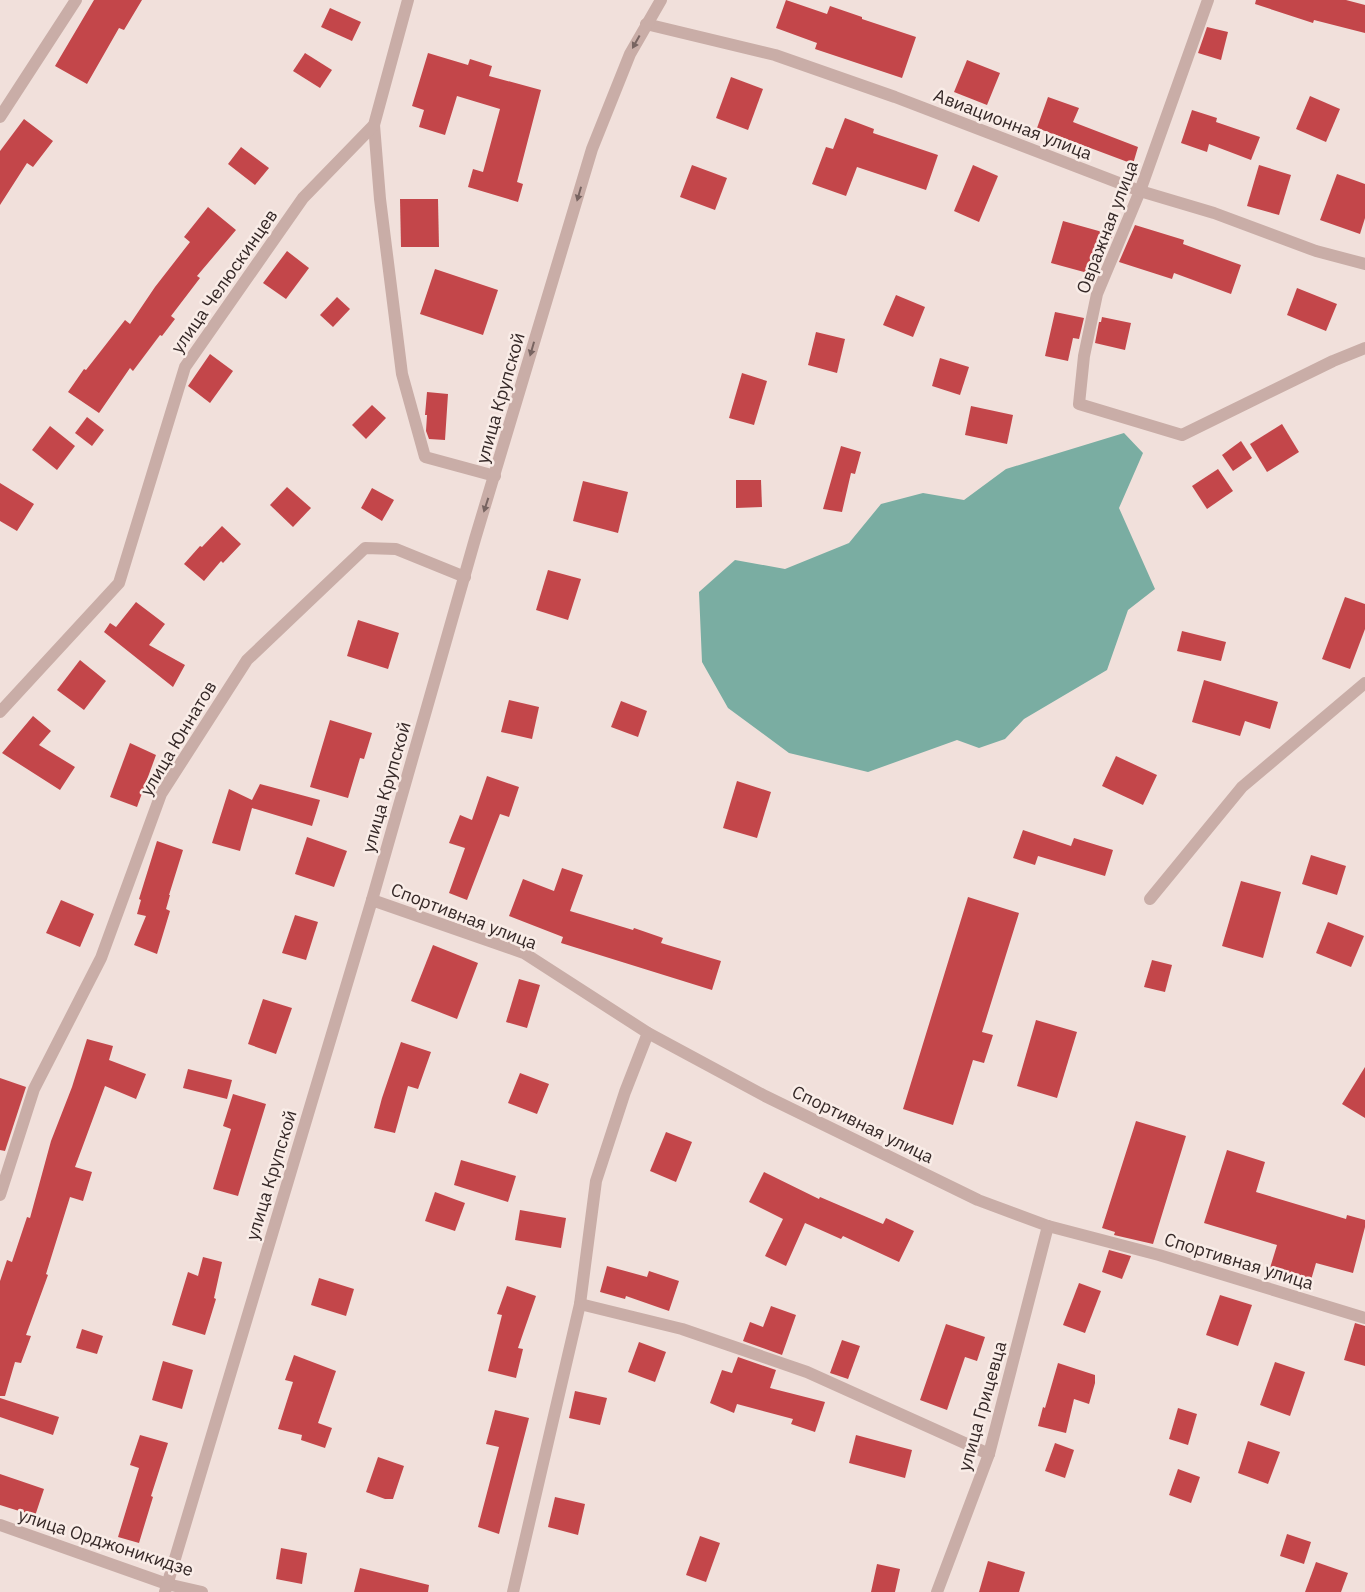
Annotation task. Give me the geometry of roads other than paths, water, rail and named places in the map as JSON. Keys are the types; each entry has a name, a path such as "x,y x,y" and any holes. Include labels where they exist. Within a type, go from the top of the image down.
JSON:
{"street":[{"path":"0,117 76,0"},
{"name":"улица Челюскинцев","path":"0,712 118,583 184,368 303,198 374,125 408,0"},
{"name":"улица Крупской","path":"166,1588 372,900 465,577 592,149 630,54 661,0"},
{"name":"Овражная улица","path":"1208,0 1140,191 1097,294 1084,356 1079,404 1182,435 1332,361 1365,348"},
{"name":"Авиационная улица","path":"646,24 775,55 904,101 1140,191 1214,213 1316,250 1365,264"},
{"path":"374,125 380,198 402,374 425,457 495,476"},
{"name":"улица Юннатов","path":"0,1195 34,1089 101,958 161,794 246,660 365,548 396,549 465,577"},
{"path":"1150,899 1242,787 1365,683"},
{"name":"Спортивная улица","path":"372,900 524,954 648,1033 765,1096 978,1200 1048,1226 1159,1255 1365,1318"},
{"path":"513,1592 580,1304 596,1181 625,1092 648,1033"},
{"name":"улица Грицевца","path":"937,1592 990,1454 1048,1226"},
{"path":"580,1304 682,1329 807,1372 990,1454"},
{"name":"улица Орджоникидзе","path":"0,1525 166,1588 202,1592"}],"water":[{"path":"1124,433 1143,453 1119,508 1155,589 1128,610 1107,670 1024,719 1005,739 979,748 957,740 868,772 789,753 728,708 702,662 699,592 735,560 785,569 849,543 881,504 923,493 964,500 1006,469"}]}
